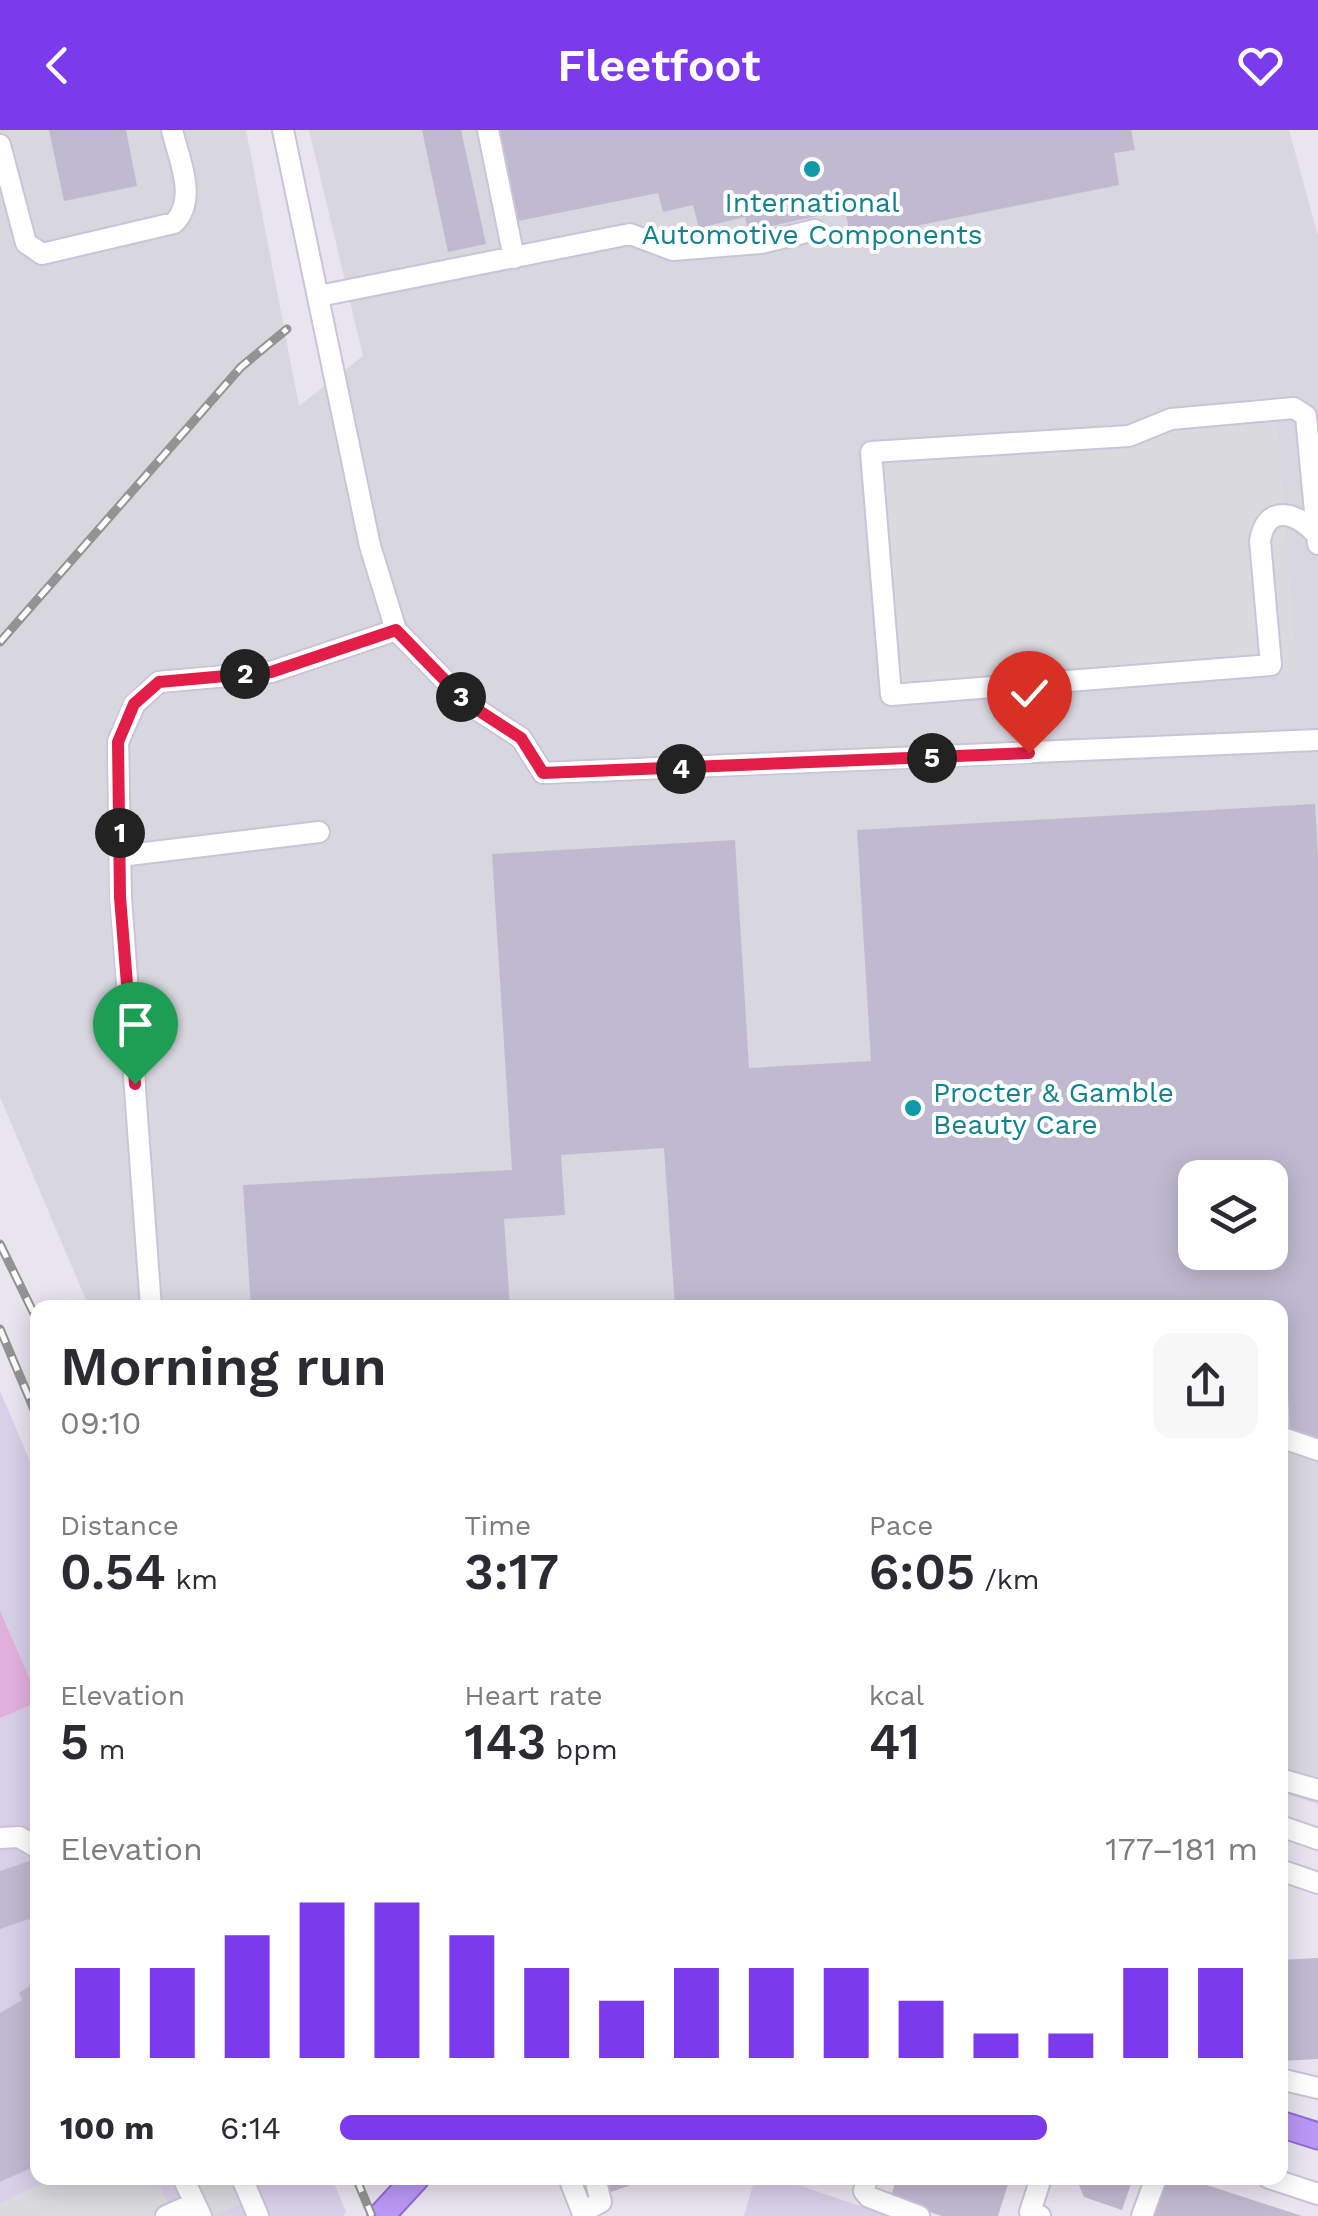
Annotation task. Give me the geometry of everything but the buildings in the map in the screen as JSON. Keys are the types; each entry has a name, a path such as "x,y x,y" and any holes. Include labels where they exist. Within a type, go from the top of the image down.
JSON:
{"main road":[{"path":"1288,2127 1318,2136"},
{"path":"381,2216 410,2185"}],"street":[{"path":"0,145 26,243 42,254 174,223 183,214 188,200 172,130"},
{"path":"283,130 370,546 396,630 467,703 521,738 543,773 1318,740"},
{"path":"488,130 514,258"},
{"path":"319,296 630,234 673,250 761,243 815,230"},
{"path":"1294,408 1306,416 1317,539 1307,524 1284,514 1270,517 1262,528 1271,665 891,695 872,452 1129,436 1170,419 1294,408"},
{"path":"150,1300 120,856 118,742 134,704 159,682 271,672 396,630"},
{"path":"120,856 319,832"},
{"path":"1288,1440 1318,1450"},
{"path":"1288,1781 1318,1790"},
{"path":"1288,1829 1318,1839"},
{"path":"0,1838 19,1836 30,1843"},
{"path":"1288,1873 1318,1883"},
{"path":"1288,2081 1318,2088"},
{"path":"1288,2184 1318,2194"},
{"path":"166,2216 198,2209 187,2185"},
{"path":"245,2185 258,2216"},
{"path":"572,2185 583,2214 601,2202 597,2185"},
{"path":"865,2185 864,2191 878,2203 918,2216"},
{"path":"1032,2215 1039,2185"},
{"path":"1142,2216 1153,2185"}],"shaded area":[{"path":"0,130 246,130 299,406 363,356 309,130 1289,130 1318,236 1318,1804 1288,1795 1288,1300 86,1300 0,1097"},
{"path":"1275,393 1297,671 883,703 865,444 1122,427 1162,410 1230,404"},
{"path":"0,1391 30,1461 30,2185 335,2185 346,2212 343,2216 0,2216"},
{"path":"0,1611 30,1680 30,1705 0,1718"},
{"path":"37,2185 159,2185 174,2216 0,2216 0,2203"},
{"path":"198,2185 248,2185 254,2198 214,2216"},
{"path":"753,2185 798,2185 890,2216 744,2216"}],"railway":[{"path":"0,642 241,367 287,329"},
{"path":"0,1244 30,1306"},
{"path":"0,1329 30,1400"},
{"path":"359,2185 372,2216"}],"place":[{"name":"International Automotive Components","path":"812,169"},
{"name":"Procter & Gamble Beauty Care","path":"913,1108"}],"route":[{"path":"135,1084 120,897 118,742 134,704 159,682 271,672 396,630 467,703 521,738 543,773 1029,753"}]}
